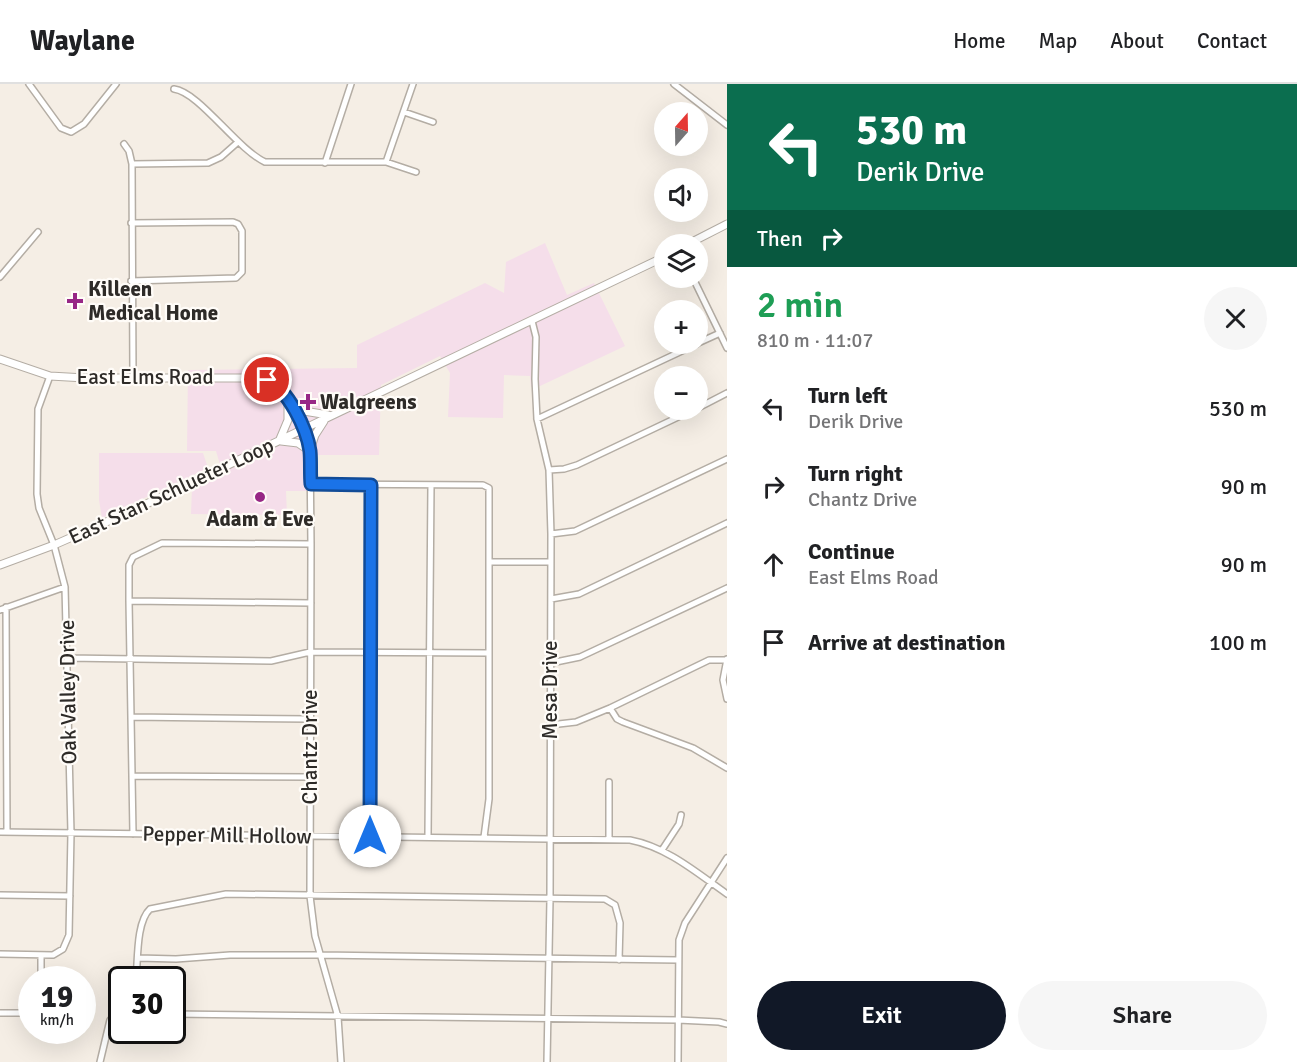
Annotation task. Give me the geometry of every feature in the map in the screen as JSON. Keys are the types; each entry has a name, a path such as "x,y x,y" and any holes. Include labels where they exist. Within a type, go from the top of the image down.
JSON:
{"main road":[{"path":"708,234 727,224"},
{"name":"East Stan Schlueter Loop","path":"0,565 54,545 138,508 654,261"},
{"name":"East Elms Road","path":"0,360 50,376 260,378 276,385 287,399 303,429"},
{"path":"287,399 304,411 329,416"},
{"path":"287,399 288,420 279,441 298,443 310,451 321,425 329,416"}],"street":[{"path":"29,84 61,128 71,132 84,124 116,84"},
{"path":"325,163 351,84"},
{"path":"386,162 413,84"},
{"path":"674,84 727,124"},
{"path":"174,89 187,92 238,142 256,158 265,162 386,162 416,172"},
{"path":"404,112 433,122"},
{"path":"132,164 208,163 221,157 238,142"},
{"path":"124,144 129,151 132,164 133,378"},
{"path":"131,223 233,222 238,224 242,231 242,272 236,279 131,281"},
{"path":"0,277 38,232"},
{"path":"698,288 727,348"},
{"name":"Mesa Drive","path":"532,321 536,337 537,419 549,470 551,534 547,1062"},
{"path":"708,338 720,333"},
{"path":"537,419 674,354"},
{"name":"Oak Valley Drive","path":"0,954 53,955 63,949 69,935 71,833 65,586 54,545 39,508 37,494 38,409 50,376"},
{"path":"708,402 727,393"},
{"path":"549,470 578,465 672,420"},
{"name":"Chantz Drive","path":"303,429 310,451 311,484 310,896 315,936 338,1017 341,1062"},
{"path":"551,534 575,531 727,459"},
{"path":"311,484 487,486 490,562 489,799 484,837"},
{"path":"370,836 371,485"},
{"path":"428,836 431,485"},
{"path":"551,599 579,594 727,523"},
{"path":"134,834 129,601 129,565 133,557 162,543 311,544"},
{"path":"490,562 551,562"},
{"path":"7,832 3,608 65,586"},
{"path":"551,663 580,657 727,588"},
{"path":"129,601 311,603"},
{"path":"67,658 271,662 310,652 489,653"},
{"path":"550,725 576,722 710,660 727,660 723,680 727,699"},
{"path":"610,708 617,719 693,748 727,768"},
{"path":"131,717 309,719"},
{"path":"132,776 309,777"},
{"path":"609,782 609,839"},
{"path":"662,850 681,816"},
{"name":"Pepper Mill Hollow","path":"0,832 609,839 639,842 662,850 727,894"},
{"path":"678,1062 679,940 685,923 727,858"},
{"path":"0,895 70,896"},
{"path":"137,966 143,918 146,913 155,906 188,903 218,895 605,899 615,905 620,923 619,960"},
{"path":"41,955 41,966"},
{"path":"138,958 320,955 678,960"},
{"path":"0,1013 18,1013"},
{"path":"186,1014 678,1020 727,1024"},
{"path":"100,1062 108,1028"}],"shaded area":[{"path":"545,243 567,295 594,283 625,346 540,386 531,387 530,376 504,375 503,418 448,417 450,373 440,356 381,385 379,455 313,455 312,491 286,491 287,515 191,514 192,488 223,475 216,451 187,451 188,370 357,368 357,345 485,283 504,293 506,262"},
{"path":"99,453 203,453 208,468 102,518 99,500"}],"place":[{"name":"Killeen Medical Home","path":"75,301"},
{"name":"Walgreens","path":"308,402"},
{"name":"Adam & Eve","path":"260,497"}],"route":[{"path":"267,380 280,389 296,413 303,429 310,450 311,484 371,485 370,836"}]}
